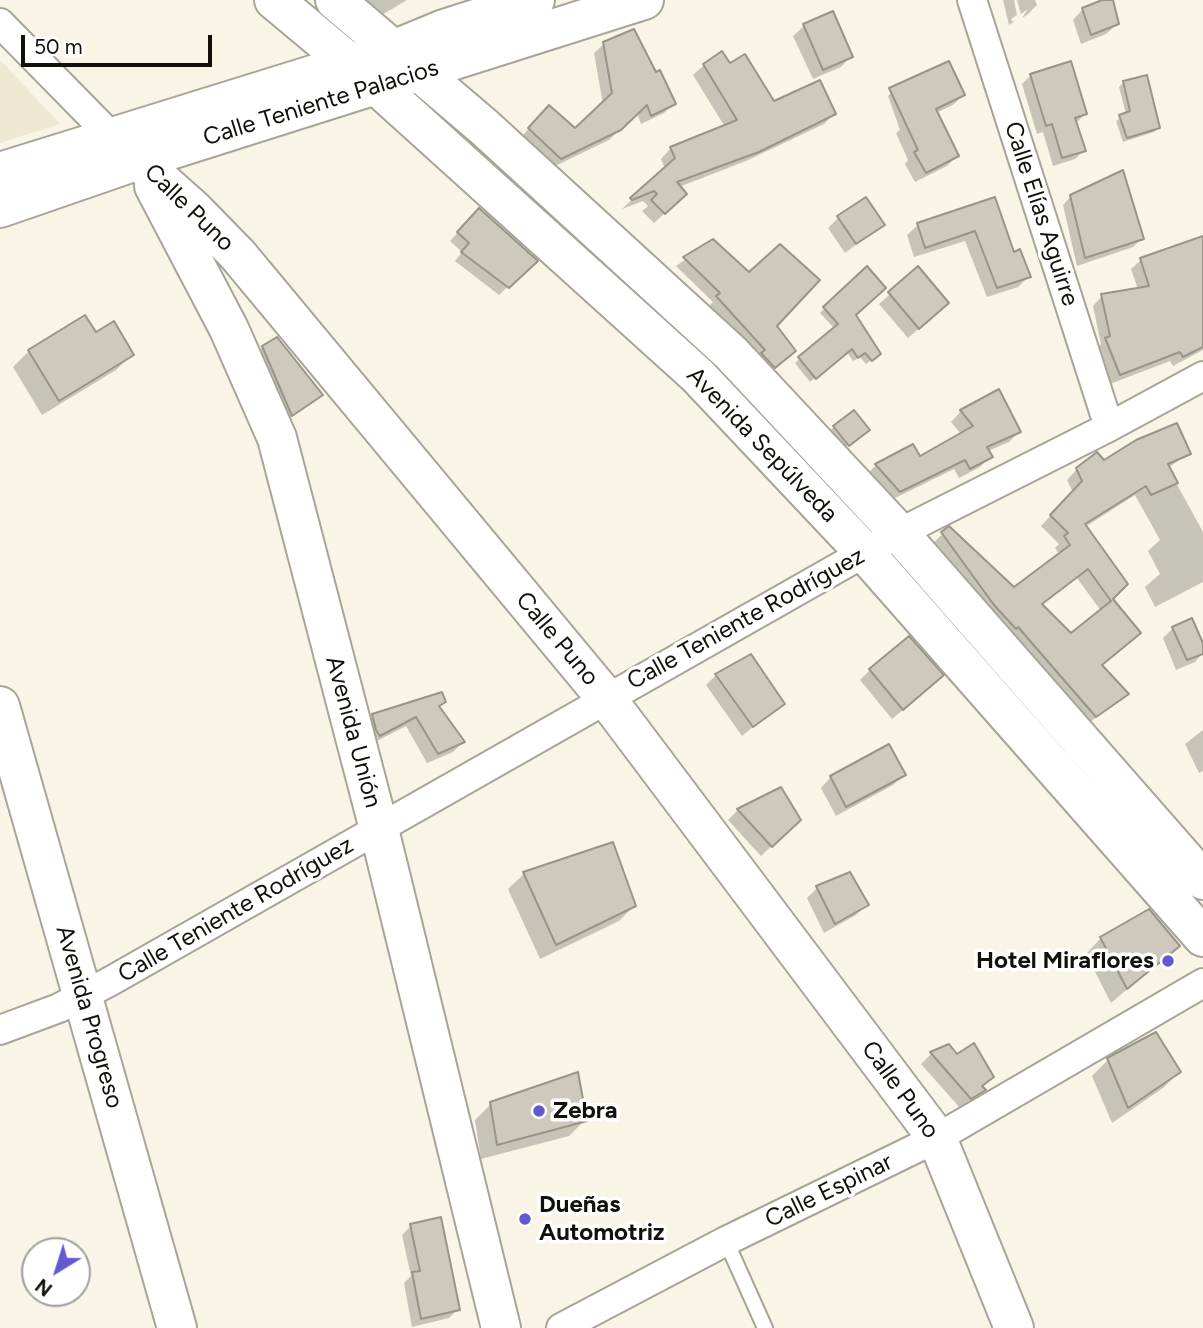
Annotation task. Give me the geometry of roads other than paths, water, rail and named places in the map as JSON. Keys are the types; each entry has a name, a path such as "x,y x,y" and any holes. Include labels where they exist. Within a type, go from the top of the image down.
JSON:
{"street":[{"name":"Avenida Sepúlveda","path":"274,0 363,75 698,376 864,552 1203,937"},
{"name":"Avenida Sepúlveda","path":"335,0 407,61 731,353 899,533 1203,880"},
{"name":"Calle Teniente Palacios","path":"0,172 126,148 407,61 644,0"},
{"name":"Calle Elías Aguirre","path":"972,0 1110,428"},
{"name":"Calle Teniente Palacios","path":"407,61 444,29 519,2"},
{"name":"Calle Puno","path":"0,23 238,255 606,698 937,1138 1014,1328"},
{"name":"Calle Teniente Palacios","path":"0,208 126,148"},
{"name":"Avenida Unión","path":"126,148 229,329 276,438 379,830 501,1328"},
{"name":"Calle Teniente Rodríguez","path":"0,1030 71,1001 379,830 864,552 1110,428 1203,376"},
{"path":"998,704 1030,682"},
{"name":"Avenida Progreso","path":"0,706 151,1328"},
{"name":"Avenida Progreso","path":"0,803 71,1001 177,1328"},
{"name":"Calle Espinar","path":"561,1328 726,1241 937,1138 1203,983"}],"lane":[{"path":"726,1241 765,1328"}],"place":[{"name":"Hotel Miraflores","path":"1168,961"},
{"name":"Zebra","path":"539,1111"},
{"name":"Dueñas Automotriz","path":"525,1219"}]}
